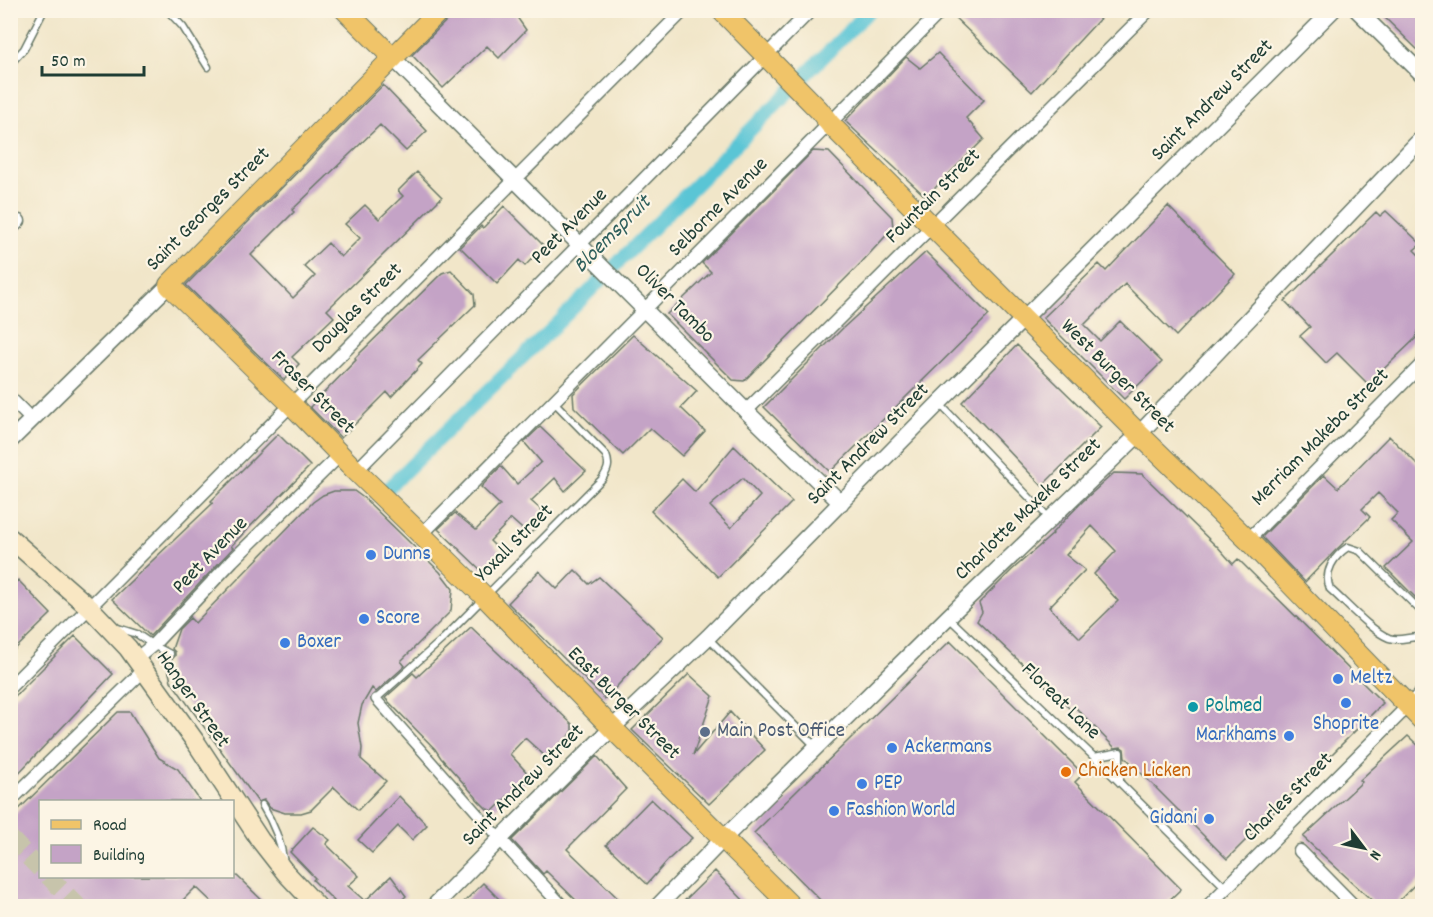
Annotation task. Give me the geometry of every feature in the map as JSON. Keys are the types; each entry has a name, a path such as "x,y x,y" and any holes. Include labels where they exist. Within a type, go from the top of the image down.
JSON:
{"main road":[{"name":"Oliver Tambo","path":"345,10 393,58"},
{"name":"Saint Georges Street","path":"169,285 440,10"},
{"name":"West Burger Street","path":"722,10 824,117 1139,434 1248,540 1422,720"},
{"name":"Fraser Street","path":"169,285 422,535"},
{"name":"East Burger Street","path":"422,535 791,906"},
{"name":"Hanger Street","path":"10,538 90,608 108,627 140,665 234,800"},
{"name":"Hanger Street","path":"234,800 260,840 285,872 317,906"}],"street":[{"name":"Douglas Street","path":"10,687 684,10"},
{"name":"Peet Avenue","path":"356,471 585,249 771,62 811,10"},
{"name":"Selborne Avenue","path":"422,535 645,310 824,117 942,10"},
{"name":"Fountain Street","path":"746,411 1149,10"},
{"name":"Saint Andrew Street","path":"434,906 612,728 708,637 1333,10"},
{"path":"1357,10 1422,74"},
{"name":"Oliver Tambo","path":"393,58 841,503"},
{"name":"Charlotte Maxeke Street","path":"658,906 948,617 1139,434 1422,138"},
{"name":"Saint Georges Street","path":"10,441 169,285"},
{"name":"Merriam Makeba Street","path":"1248,540 1422,363"},
{"path":"10,398 32,420"},
{"name":"Peet Avenue","path":"10,801 140,665 153,645 232,561 340,455"},
{"name":"Charles Street","path":"1208,906 1422,692"},
{"path":"376,699 562,906"},
{"path":"1300,851 1354,906"}],"lane":[{"path":"10,64 24,49 44,10"},
{"path":"167,10 183,27 208,66"},
{"path":"1422,335 1422,348"},
{"name":"Yoxall Street","path":"376,699 437,645 602,479 608,470 609,462 606,455 554,402"},
{"path":"939,404 1049,519"},
{"path":"1422,612 1360,551 1348,547 1339,553 1331,564 1327,582 1330,589 1373,628 1391,639 1416,636 1422,638"},
{"name":"Floreat Lane","path":"948,617 1226,888"},
{"path":"108,627 138,634 170,654"},
{"path":"708,637 816,747"},
{"path":"1094,757 1120,752 1120,783"},
{"path":"262,805 273,822 279,838 285,872"}],"building":[{"path":"452,10 512,10 526,30 499,58 487,46 443,88 412,55 449,18"},
{"path":"950,10 1108,10 1032,92 950,13"},
{"path":"1377,10 1422,10 1422,54"},
{"path":"938,53 984,100 966,118 984,139 926,197 845,121 906,57 920,68"},
{"path":"383,85 427,131 406,151 380,125 292,210 294,212 251,255 293,298 315,276 304,266 328,243 341,257 360,238 345,224 365,205 379,219 403,196 398,191 417,172 442,197 327,310 334,317 292,357 299,364 284,380 186,285"},
{"path":"813,151 829,152 892,217 893,228 744,381 733,380 667,314 711,272 702,263"},
{"path":"504,206 544,246 525,266 519,260 497,284 460,247"},
{"path":"1168,206 1235,274 1176,336 1125,284 1084,325 1100,341 1120,321 1162,362 1124,399 1043,318 1099,264 1106,271"},
{"path":"1386,211 1421,244 1414,250 1422,258 1422,330 1418,331 1416,338 1368,384 1337,353 1326,363 1300,336 1310,327 1285,301 1376,212 1380,216"},
{"path":"926,252 989,315 830,472 764,407 843,328"},
{"path":"451,270 474,294 475,305 418,360 422,364 391,397 387,392 341,438 310,407 356,360 355,358 442,273"},
{"path":"633,335 697,391 681,408 705,431 682,456 650,428 623,455 574,407 573,394"},
{"path":"1017,345 1101,427 1042,486 962,402"},
{"path":"540,427 586,471 565,491 555,478 531,501 547,515 529,535 511,519 490,541 502,553 484,573 438,529 455,513 476,530 500,505 481,487 501,466 517,484 541,462 524,442"},
{"path":"278,434 310,466 231,546 233,548 150,636 112,599 213,503 211,501"},
{"path":"1389,436 1422,469 1422,604 1386,568 1413,542 1391,520 1398,513 1378,493 1362,509 1370,517 1305,582 1262,537 1324,475 1338,488"},
{"path":"734,446 792,502 718,577 651,511 682,479 695,492","holes":["743,478 760,496 731,528 710,506"]},
{"path":"1114,473 1142,474 1233,564 1238,559 1383,703 1227,859 1125,757 1124,749 1115,748 1074,706 1071,710 977,621 982,612 979,603 1053,534 1083,501","holes":["1092,526 1116,551 1094,574 1118,601 1080,638 1049,607 1085,570 1066,555"]},
{"path":"334,491 354,491 365,499 440,572 453,589 451,611 401,661 405,666 376,692 372,688 362,705 358,723 362,748 361,759 386,781 358,810 334,787 311,810 301,813 285,813 270,808 264,800 258,802 171,681 168,669 169,659 175,656 172,649 179,629 190,618 195,623 313,502"},
{"path":"575,570 589,584 599,577 663,637 605,699 508,603 539,571 557,589"},
{"path":"18,580 51,614 10,654 10,588"},
{"path":"471,627 572,724 572,733 546,757 525,738 510,754 531,777 493,811 487,809 477,799 435,749 385,698 413,673 417,677"},
{"path":"75,636 113,674 10,782 10,701"},
{"path":"950,641 1083,774 1075,782 1181,889 1163,906 826,906 754,833"},
{"path":"689,674 713,696 693,755 730,712 765,750 709,804 632,730"},
{"path":"118,712 130,712 159,758 178,769 199,800 39,800 39,878 234,878 237,876 268,906 216,906 196,887 177,906 10,906 10,818"},
{"path":"1408,736 1422,749 1422,877 1394,906 1378,906 1303,837"},
{"path":"597,756 626,789 567,849 626,906 582,906 546,871 543,874 512,840"},
{"path":"399,796 427,825 412,840 398,826 372,853 358,840"},
{"path":"651,799 692,838 647,884 606,845"},
{"path":"313,827 330,840 326,844 359,876 348,886 365,901 391,876 406,896 396,906 332,906 334,901 290,852"},
{"path":"715,871 749,906 679,906"},
{"path":"483,883 506,906 460,906"}],"waterway":[{"name":"Bloemspruit","path":"387,489 559,322 870,10"}],"tunnel":[{"path":"10,838 39,868"},
{"path":"50,878 78,906"}],"place":[{"name":"Dunns","path":"371,555"},
{"name":"Score","path":"364,619"},
{"name":"Boxer","path":"285,643"},
{"name":"Meltz","path":"1338,679"},
{"name":"Shoprite","path":"1346,703"},
{"name":"Polmed","path":"1193,707"},
{"name":"Main Post Office","path":"705,732"},
{"name":"Markhams","path":"1289,736"},
{"name":"Ackermans","path":"892,748"},
{"name":"Chicken Licken","path":"1066,772"},
{"name":"PEP","path":"862,784"},
{"name":"Fashion World","path":"834,811"},
{"name":"Gidani","path":"1209,819"}]}
